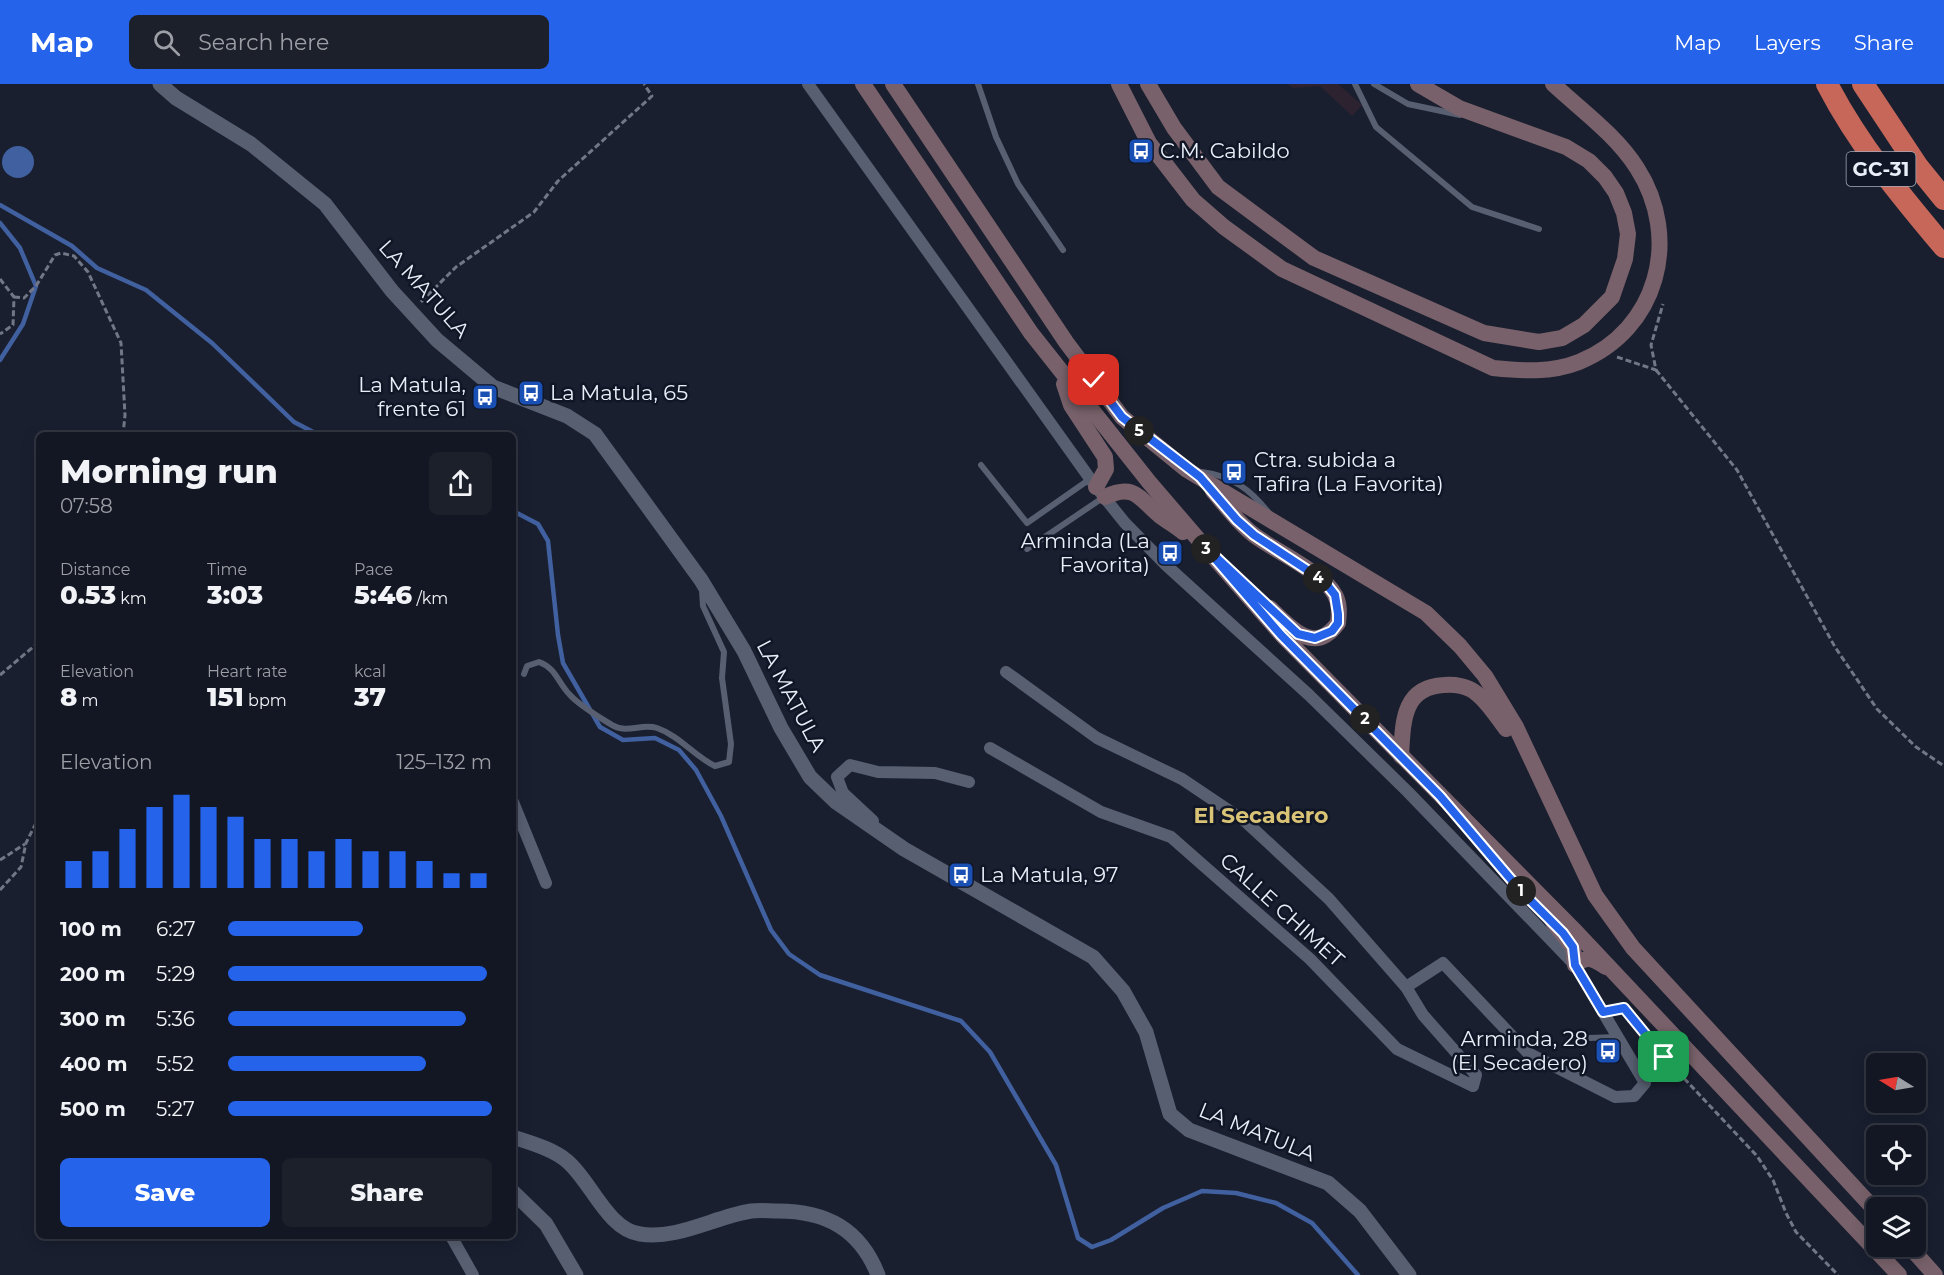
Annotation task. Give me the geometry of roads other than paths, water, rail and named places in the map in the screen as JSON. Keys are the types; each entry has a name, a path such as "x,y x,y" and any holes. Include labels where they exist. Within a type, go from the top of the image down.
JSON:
{"highway":[{"name":"GC-31","path":"1827,84 1838,106 1891,184 1944,247"},
{"name":"GC-31","path":"1863,84 1918,167 1944,199"}],"main road":[{"path":"862,84 1031,333 1060,372 1281,635 1615,972 1899,1275"},
{"path":"893,84 1066,342 1122,417 1194,474 1426,613 1460,646 1485,676 1516,727 1595,895 1633,948 1866,1200"},
{"path":"1119,84 1149,143 1193,200 1224,227 1282,269 1493,368 1526,371 1554,369 1578,363 1601,351 1627,329 1645,305 1656,279 1661,252 1659,218 1638,169 1623,147 1553,84"},
{"path":"1148,84 1174,128 1218,187 1314,258 1484,333 1539,342 1562,338 1584,325 1612,297 1625,259 1628,234 1624,213 1616,193 1589,160 1540,136 1460,108 1425,86"},
{"path":"1060,372 1071,405 1105,457 1106,469 1097,488 1113,493 1127,491 1138,494 1158,514 1204,546 1298,634 1315,638 1325,636 1338,623 1338,605 1335,595 1324,581 1254,535 1194,474"},
{"path":"1401,756 1402,725 1407,706 1419,692 1435,686 1454,685 1475,691 1492,710 1536,772"},
{"path":"1440,796 1520,890 1563,933 1573,947 1575,965"},
{"path":"1575,965 1584,958 1592,958 1615,972"},
{"path":"1919,1257 1935,1275"}],"street":[{"name":"LA MATULA","path":"160,84 176,98 251,144 325,204 411,312 437,340 493,387 567,416 595,434 701,580 744,651 781,728 810,777 836,802 904,849 1093,957 1123,991 1146,1032 1170,1114 1189,1130 1328,1183 1360,1211 1409,1275"},
{"path":"808,84 1097,488 1125,523 1166,565 1326,711 1408,792 1575,965 1645,1083 1634,1096 1615,1097 1528,1053 1443,963 1407,987 1329,899 1246,822 1182,779 1097,738 1006,672"},
{"name":"CALLE CHIMET","path":"990,748 1101,812 1171,837 1310,959 1397,1049 1473,1086 1476,1075 1423,1015 1407,987"},
{"path":"904,849 843,793 837,777 850,765 878,772 935,773 969,782"},
{"path":"516,809 546,883"},
{"path":"516,1138 566,1159 583,1176 608,1214 636,1234 659,1236 752,1211 800,1211 830,1219 855,1236 878,1275"},
{"path":"516,1195 546,1224 576,1275"},
{"path":"453,1239 473,1275"}],"lane":[{"path":"978,84 996,137 1018,184 1063,250"},
{"path":"1355,84 1376,127 1472,207 1539,229"},
{"path":"1374,84 1408,104 1440,112 1489,119"},
{"path":"981,465 1027,523 1097,488"},
{"path":"1027,549 1097,488"},
{"path":"524,674 526,666 539,662 550,666 570,696 612,725 622,730 655,727 683,742 715,766 729,762 731,744 722,678 724,652 703,606 701,580"},
{"path":"1589,1038 1618,1037"}],"water":[{"path":"18,146 30,150 34,162 30,174 18,178 6,174 2,162 6,150"}],"waterway":[{"path":"0,205 72,246 97,268 146,290 212,343 294,422 313,432"},
{"path":"0,223 20,248 36,286 23,324 0,360"},
{"path":"516,513 538,524 548,541 563,663 600,727 623,740 655,738 679,750 696,770 721,816 771,930 789,954 820,975 961,1021 990,1052 1056,1165 1078,1238 1092,1247 1111,1240 1163,1208 1202,1191 1236,1193 1276,1203 1312,1223 1358,1275"}],"place":[{"name":"C.M. Cabildo","path":"1141,151"},
{"name":"La Matula, 65","path":"531,393"},
{"name":"La Matula, frente 61","path":"485,397"},
{"name":"Ctra. subida a Tafira (La Favorita)","path":"1234,472"},
{"name":"Arminda (La Favorita)","path":"1170,553"},
{"name":"La Matula, 97","path":"961,875"},
{"name":"Arminda, 28 (El Secadero)","path":"1608,1051"}],"district":[{"name":"El Secadero","path":"1261,815"}]}
